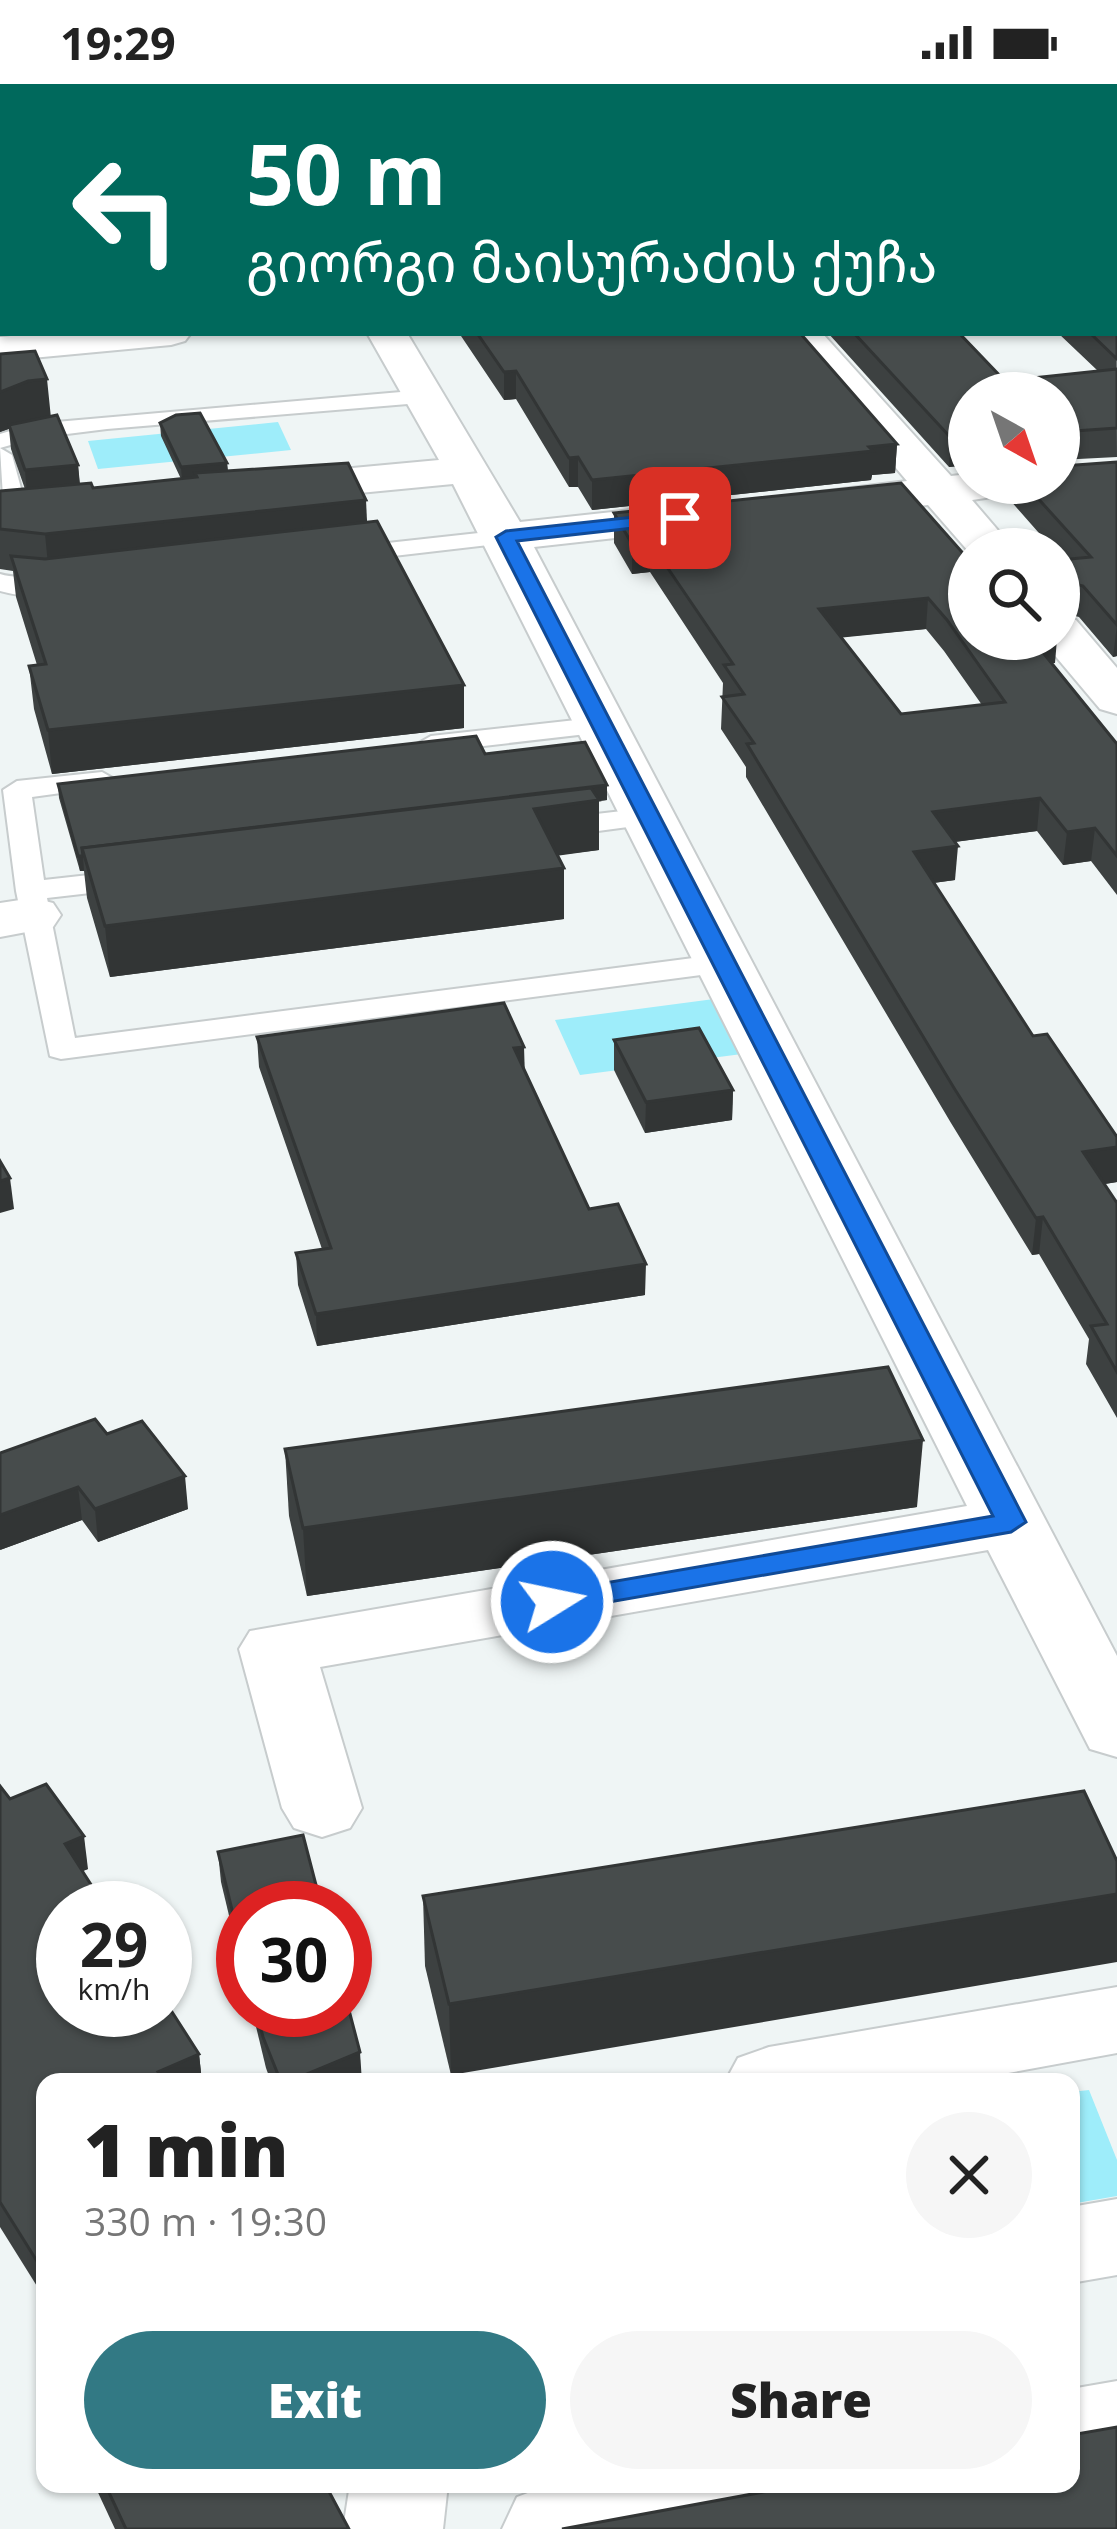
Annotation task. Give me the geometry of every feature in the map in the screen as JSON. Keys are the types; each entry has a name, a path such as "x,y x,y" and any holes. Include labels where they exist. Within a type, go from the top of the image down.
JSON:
{"street":[{"path":"19,343 125,336"},
{"path":"389,336 506,537 1117,1730"},
{"path":"804,336 973,528"},
{"path":"229,493 466,470"},
{"path":"506,537 948,489"},
{"path":"8,515 64,509"},
{"path":"1080,655 1117,699"},
{"path":"322,1808 277,1649 1011,1522"},
{"path":"820,2073 1117,2020"},
{"path":"1080,2244 1117,2237"},
{"path":"1080,2430 1117,2423"},
{"path":"393,2529 398,2493"},
{"path":"552,2529 744,2493"}],"lane":[{"path":"0,442 33,431 107,422 424,397"},
{"path":"0,455 8,515"},
{"path":"319,558 506,537"},
{"path":"0,582 30,588 94,584"},
{"path":"392,748 603,725"},
{"path":"134,777 17,790 21,909 62,1048 724,963"},
{"path":"530,831 648,817"},
{"path":"21,909 174,874"}],"shaded area":[{"path":"278,422 291,450 98,469 88,441"},
{"path":"714,999 742,1054 580,1075 555,1020"},
{"path":"1089,2090 1117,2160 1117,2196 1080,2202 1080,2091"}],"building":[{"path":"479,336 803,336 897,444 869,447 873,451 592,480 578,457 569,458 516,371 504,372"},
{"path":"857,336 962,336 996,372 948,372 948,435"},
{"path":"1093,336 1117,336 1117,359"},
{"path":"35,351 47,379 0,392 0,354"},
{"path":"1117,369 1117,428 1080,431 1080,373"},
{"path":"200,413 227,463 181,467 160,423 176,415"},
{"path":"57,415 78,465 25,470 9,425"},
{"path":"1117,462 1117,625 1080,585 1080,558 1091,557 1080,545 1080,528 1065,528 1043,504 1080,504 1080,465"},
{"path":"348,463 366,500 45,534 0,529 0,491 91,483 93,488 197,477 195,473"},
{"path":"901,483 948,536 948,621 928,598 819,609 901,714 1005,702 975,660 1049,660 1117,744 1117,856 1095,828 1067,832 1040,798 933,812 958,846 914,852 1033,1036 1047,1034 1117,1137 1117,1147 1083,1152 1117,1203 1117,1372 1091,1326 1107,1324 1043,1217 1036,1218 954,1088 747,744 754,743 722,697 744,694 724,665 733,664 650,542 632,544 614,513"},
{"path":"377,521 464,685 48,730 29,666 46,664 11,556 45,559"},
{"path":"476,736 485,754 585,742 607,785 82,848 83,856 78,856 58,784"},
{"path":"591,788 599,800 534,809 564,868 105,926 82,848"},
{"path":"504,1003 524,1047 514,1048 589,1209 618,1204 646,1264 316,1314 296,1253 331,1248 257,1037"},
{"path":"699,1028 733,1090 646,1102 614,1040"},
{"path":"0,1161 10,1178 0,1181"},
{"path":"888,1367 923,1440 303,1528 285,1449"},
{"path":"95,1419 107,1434 142,1421 185,1476 95,1509 78,1487 0,1515 0,1453"},
{"path":"46,1784 84,1836 65,1844 89,1881 36,1881 36,2037 188,2037 199,2054 159,2073 36,2073 36,2260 0,2202 0,1786 10,1799"},
{"path":"1084,1791 1117,1861 1117,1894 449,2004 423,1896"},
{"path":"303,1835 315,1881 225,1881 218,1852"},
{"path":"263,2037 356,2037 360,2052 310,2073 277,2073"},
{"path":"1117,2427 1117,2529 562,2529 758,2493 1080,2493 1080,2433"},
{"path":"109,2493 330,2493 349,2529 126,2529"}],"route":[{"path":"552,1602 1011,1522 506,537 680,518"}]}
